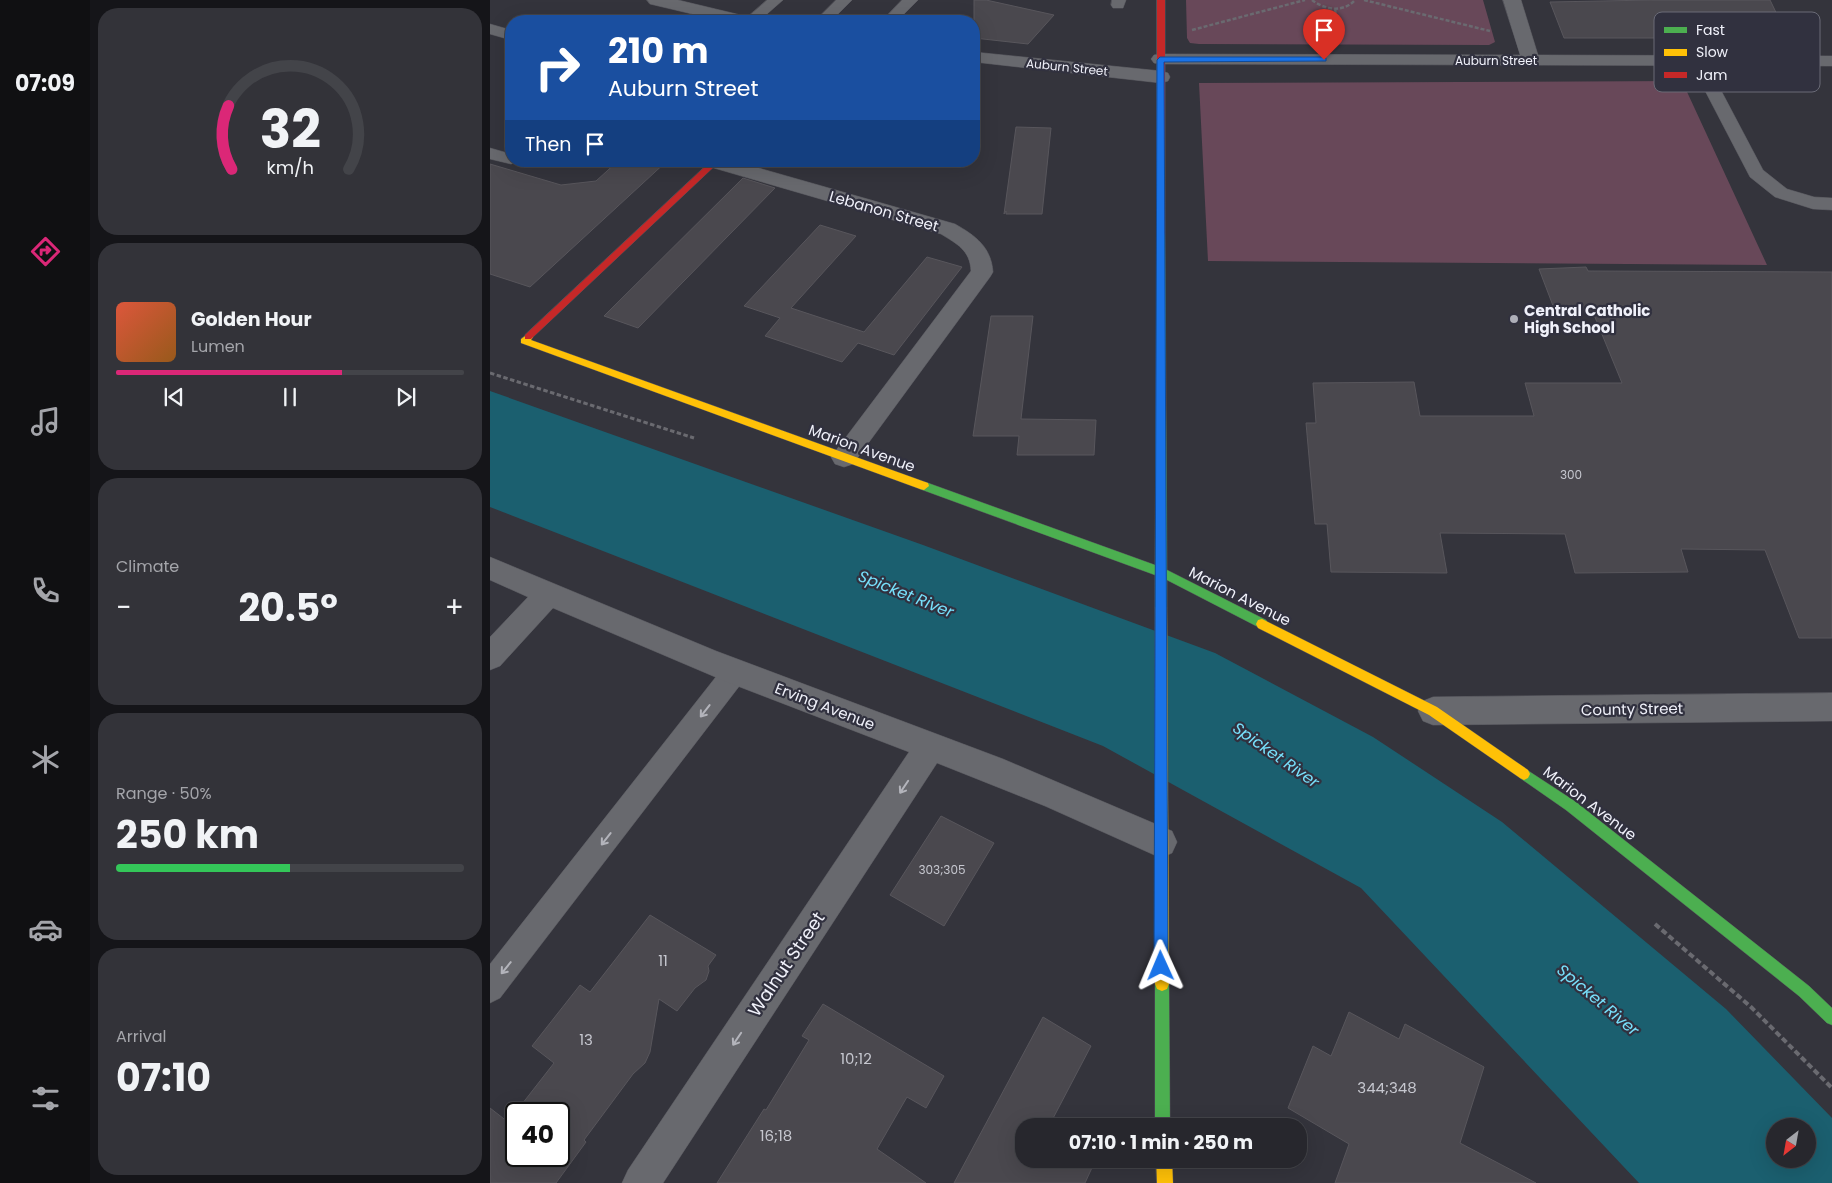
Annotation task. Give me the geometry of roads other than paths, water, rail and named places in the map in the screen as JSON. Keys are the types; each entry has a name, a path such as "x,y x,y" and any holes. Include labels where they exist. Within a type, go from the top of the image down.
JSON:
{"street":[{"path":"656,0 708,15"},
{"path":"1161,0 1163,1118"},
{"path":"1512,0 1531,60"},
{"name":"Auburn Street","path":"980,57 1161,68 1531,60 1654,60"},
{"name":"Lebanon Street","path":"524,341 710,167"},
{"name":"Lebanon Street","path":"732,167 948,229 973,244 982,261 982,272 844,457"},
{"name":"Marion Avenue","path":"524,341 1161,572 1433,711 1571,806 1796,985 1832,1018"},
{"name":"Erving Avenue","path":"490,568 735,672 932,746 1102,814 1161,842"},
{"path":"490,657 550,593"},
{"name":"County Street","path":"1433,711 1832,707"},
{"name":"Walnut Street","path":"641,1183 932,746"},
{"path":"1165,1168 1166,1183"}],"lane":[{"path":"757,15 776,0"},
{"path":"829,15 845,0"},
{"path":"895,15 911,0"},
{"path":"490,29 505,33"},
{"path":"1714,92 1756,173 1781,194 1813,203 1832,204"},
{"path":"490,154 505,158"},
{"path":"490,988 735,672"}],"water":[{"name":"Spicket River","path":"490,391 923,545 1215,653 1373,737 1502,822 1726,1009 1832,1118 1832,1183 1639,1183 1361,888 1103,746 490,507"}],"place":[{"name":"Central Catholic High School","path":"1514,319"}]}
